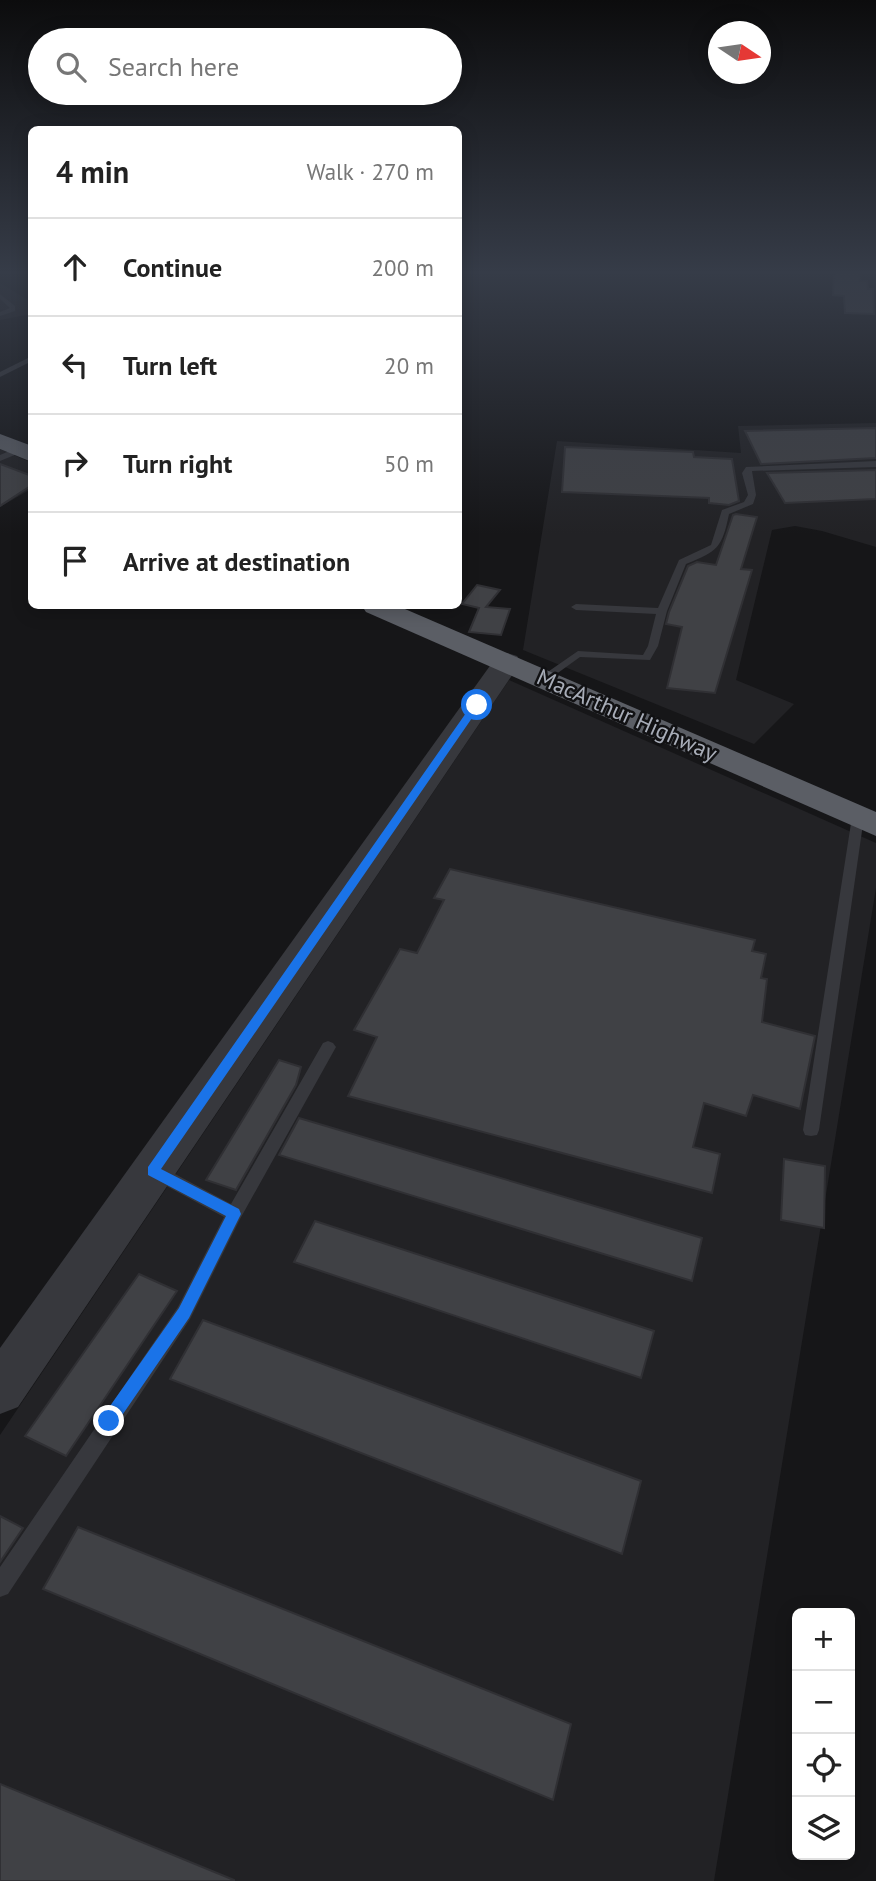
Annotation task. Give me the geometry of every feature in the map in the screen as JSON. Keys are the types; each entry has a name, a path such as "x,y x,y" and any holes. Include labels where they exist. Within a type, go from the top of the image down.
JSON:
{"highway":[{"name":"MacArthur Highway","path":"383,609 867,821"}],"street":[{"path":"0,1390 507,662"}],"lane":[{"path":"0,375 28,360"},
{"path":"544,678 578,654 646,658 653,646 681,562 711,552 718,545 725,512 748,504 752,495 746,473 749,469 876,464"},
{"path":"576,607 663,611"},
{"path":"811,1130 867,821"},
{"path":"0,1587 109,1421 177,1324 234,1214 328,1047"},
{"path":"152,1171 234,1214"}],"shaded area":[{"path":"876,423 876,547 795,526 772,530 736,680 794,704 754,744 523,650 557,441 741,453 738,426"},
{"path":"0,449 28,461 28,491 0,507"},
{"path":"509,680 876,843 876,888 714,1881 0,1881 0,1435"}],"building":[{"path":"876,428 876,458 761,464 745,431"},
{"path":"565,447 693,452 694,457 732,459 739,501 729,505 709,503 709,498 562,492"},
{"path":"0,464 28,474 28,488 0,506"},
{"path":"876,470 876,499 785,503 767,473"},
{"path":"733,515 757,517 741,569 752,570 715,693 667,688 682,627 666,624 669,612 688,566 697,562 716,565"},
{"path":"477,585 500,590 486,607 510,609 501,635 469,632 479,608 462,604"},
{"path":"450,869 755,940 752,951 766,954 761,978 767,979 762,1022 815,1036 800,1109 753,1095 746,1116 704,1103 693,1147 720,1154 712,1193 348,1096 377,1037 354,1030 400,949 417,953 444,900 434,898"},
{"path":"279,1060 301,1067 296,1085 236,1190 206,1180"},
{"path":"299,1118 702,1238 692,1281 279,1155"},
{"path":"784,1159 825,1166 824,1228 781,1220"},
{"path":"315,1221 654,1331 641,1378 294,1262"},
{"path":"139,1274 177,1291 66,1456 25,1436"},
{"path":"203,1320 641,1481 622,1554 170,1379"},
{"path":"0,1516 23,1528 0,1562"},
{"path":"78,1527 571,1724 553,1800 43,1589"},
{"path":"0,1784 234,1880 234,1881 0,1881"}],"route":[{"path":"109,1421 136,1386 184,1313 205,1266 234,1214 152,1171 477,705"}]}
